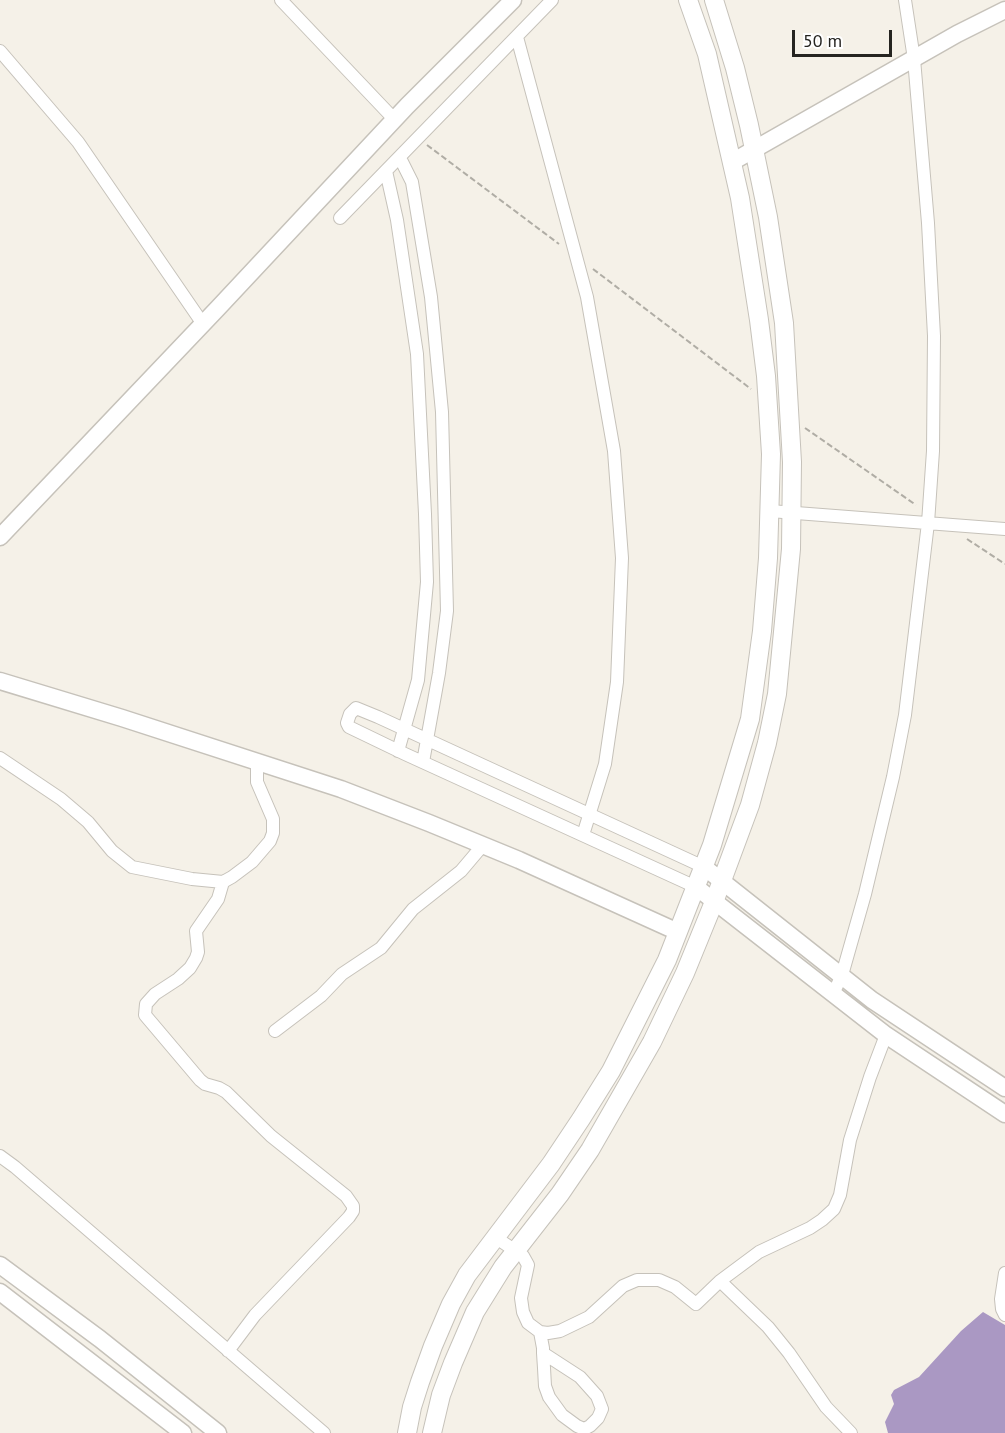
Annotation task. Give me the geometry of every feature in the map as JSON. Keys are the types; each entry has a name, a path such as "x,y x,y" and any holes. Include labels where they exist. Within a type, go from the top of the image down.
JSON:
{"main road":[{"path":"407,1433 412,1407 451,1304 467,1275 551,1164 611,1071 667,960 712,845 750,719 762,631 770,511 771,454 765,376 740,198 707,54 688,0"},
{"path":"432,1433 441,1395 475,1312 490,1287 560,1194 622,1097 652,1042 685,973 750,806 767,744 777,694 791,549 790,417 784,323 768,217 755,151 735,68 714,0"}],"street":[{"path":"281,0 394,119"},
{"path":"0,537 394,119 513,0"},
{"path":"340,218 552,0"},
{"path":"833,994 842,975 879,839 905,715 928,518 933,451 934,336 928,223 914,59 904,0"},
{"path":"732,162 1005,10"},
{"path":"517,37 587,297 614,451 622,558 617,682 605,764 583,835"},
{"path":"0,51 78,142 203,324"},
{"path":"400,158 412,182 431,297 442,412 447,611 439,673 423,762"},
{"path":"386,171 397,220 417,354 427,582 418,680 398,751"},
{"path":"770,511 928,518 944,524 1005,529"},
{"path":"0,681 122,717 341,789 483,845 678,932"},
{"path":"1005,1088 872,1000 704,867 356,708 350,714 347,723 350,727 696,887 886,1035 1005,1114"},
{"path":"0,758 61,799 88,822 112,851 132,867 192,879 223,882 252,862 270,841 273,833 273,819 256,782 257,762"},
{"path":"275,1031 321,996 342,974 381,948 413,909 461,871 483,845"},
{"path":"223,882 218,899 196,931 198,952 196,958 178,979 155,994 146,1004 145,1016 200,1080 226,1092 271,1136 346,1196 353,1206 349,1217 255,1315 228,1350"},
{"path":"495,1237 523,1256 528,1265 521,1298 523,1312 528,1323 540,1332 560,1330 589,1317 623,1287 637,1280 659,1280 675,1287 696,1304 720,1281 759,1252 810,1228 834,1209 840,1195 850,1140 886,1035"},
{"path":"0,1156 324,1433"},
{"path":"0,1265 100,1339 218,1433"},
{"path":"1005,1273 1001,1299 1005,1315"},
{"path":"720,1281 768,1328 789,1353 826,1407 851,1433"},
{"path":"0,1292 183,1433"},
{"path":"540,1332 545,1386 549,1397 562,1415 577,1426 584,1429 590,1426 598,1418 602,1409 597,1396 580,1377 543,1353"}],"path":[{"path":"790,417 928,518"},
{"path":"944,524 1005,564"}],"shaded area":[{"path":"983,1312 1005,1325 1005,1433 888,1433 885,1422 894,1404 891,1395 894,1390 919,1377 961,1331"}]}
